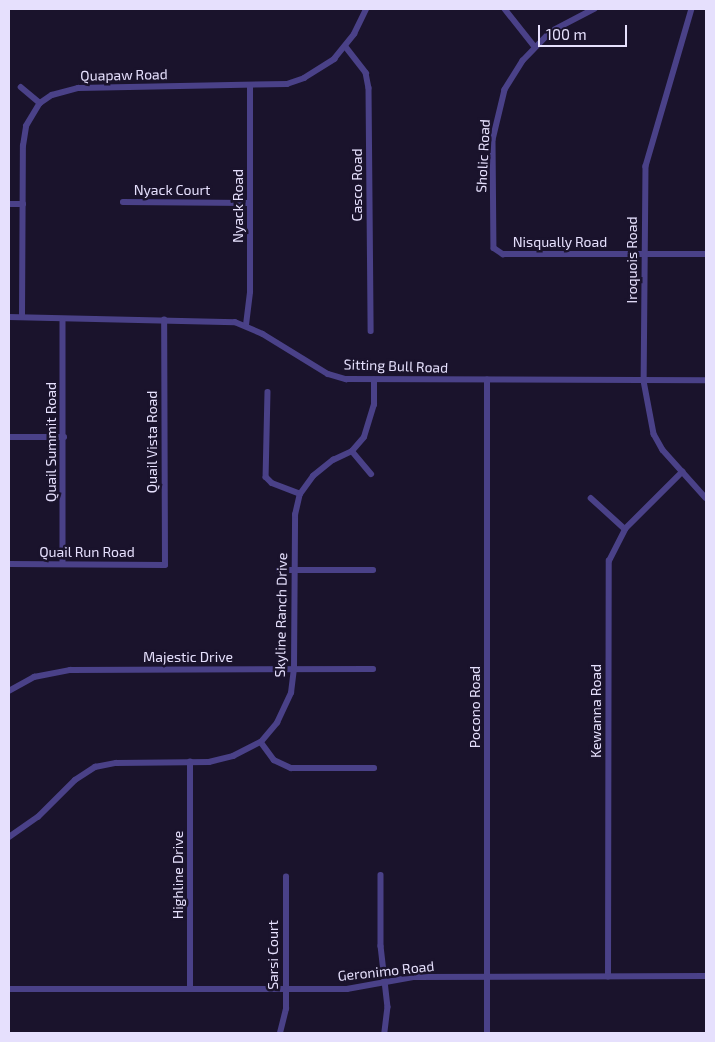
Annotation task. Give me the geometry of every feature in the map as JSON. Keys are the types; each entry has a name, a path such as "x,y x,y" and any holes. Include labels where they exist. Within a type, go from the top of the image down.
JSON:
{"street":[{"name":"Quapaw Road","path":"40,104 52,95 78,88 287,84 304,78 334,59 346,47 366,9"},
{"path":"505,9 535,47"},
{"name":"Sholic Road","path":"503,254 494,248 492,241 495,125 505,90 535,47 567,21 595,9"},
{"name":"Iroquois Road","path":"692,9 646,166 644,380 654,434 663,450 706,498"},
{"name":"Casco Road","path":"346,47 366,73 369,88 371,331"},
{"name":"Nyack Road","path":"246,325 250,292 250,86"},
{"path":"21,87 40,104 31,115 25,133 22,317"},
{"name":"Nyack Court","path":"123,202 250,203"},
{"path":"9,204 23,204"},
{"name":"Nisqually Road","path":"503,254 706,254"},
{"name":"Sitting Bull Road","path":"9,317 63,320 217,320 246,325 328,374 374,380 706,380"},
{"name":"Quail Summit Road","path":"63,320 63,564"},
{"name":"Quail Vista Road","path":"164,320 165,565"},
{"name":"Skyline Ranch Drive","path":"9,837 38,817 75,780 95,767 116,763 190,762 233,756 261,742 277,723 291,693 294,669 295,515 300,494 313,476 333,460 352,451 364,437 371,416 374,380"},
{"name":"Pocono Road","path":"487,380 487,1033"},
{"path":"268,392 266,477 272,483 300,494"},
{"path":"9,437 64,437"},
{"path":"352,451 371,474"},
{"name":"Kewanna Road","path":"608,977 609,561 625,529 682,472"},
{"path":"591,498 625,529"},
{"name":"Quail Run Road","path":"9,564 165,565"},
{"path":"279,570 373,570"},
{"name":"Majestic Drive","path":"9,692 34,677 70,670 372,669"},
{"path":"261,742 274,760 291,768 374,768"},
{"name":"Highline Drive","path":"190,762 190,988"},
{"path":"381,875 381,946 387,984 385,1033"},
{"name":"Sarsi Court","path":"280,1033 286,989 286,877"},
{"name":"Geronimo Road","path":"9,989 347,989 387,984 413,977 706,976"}]}
